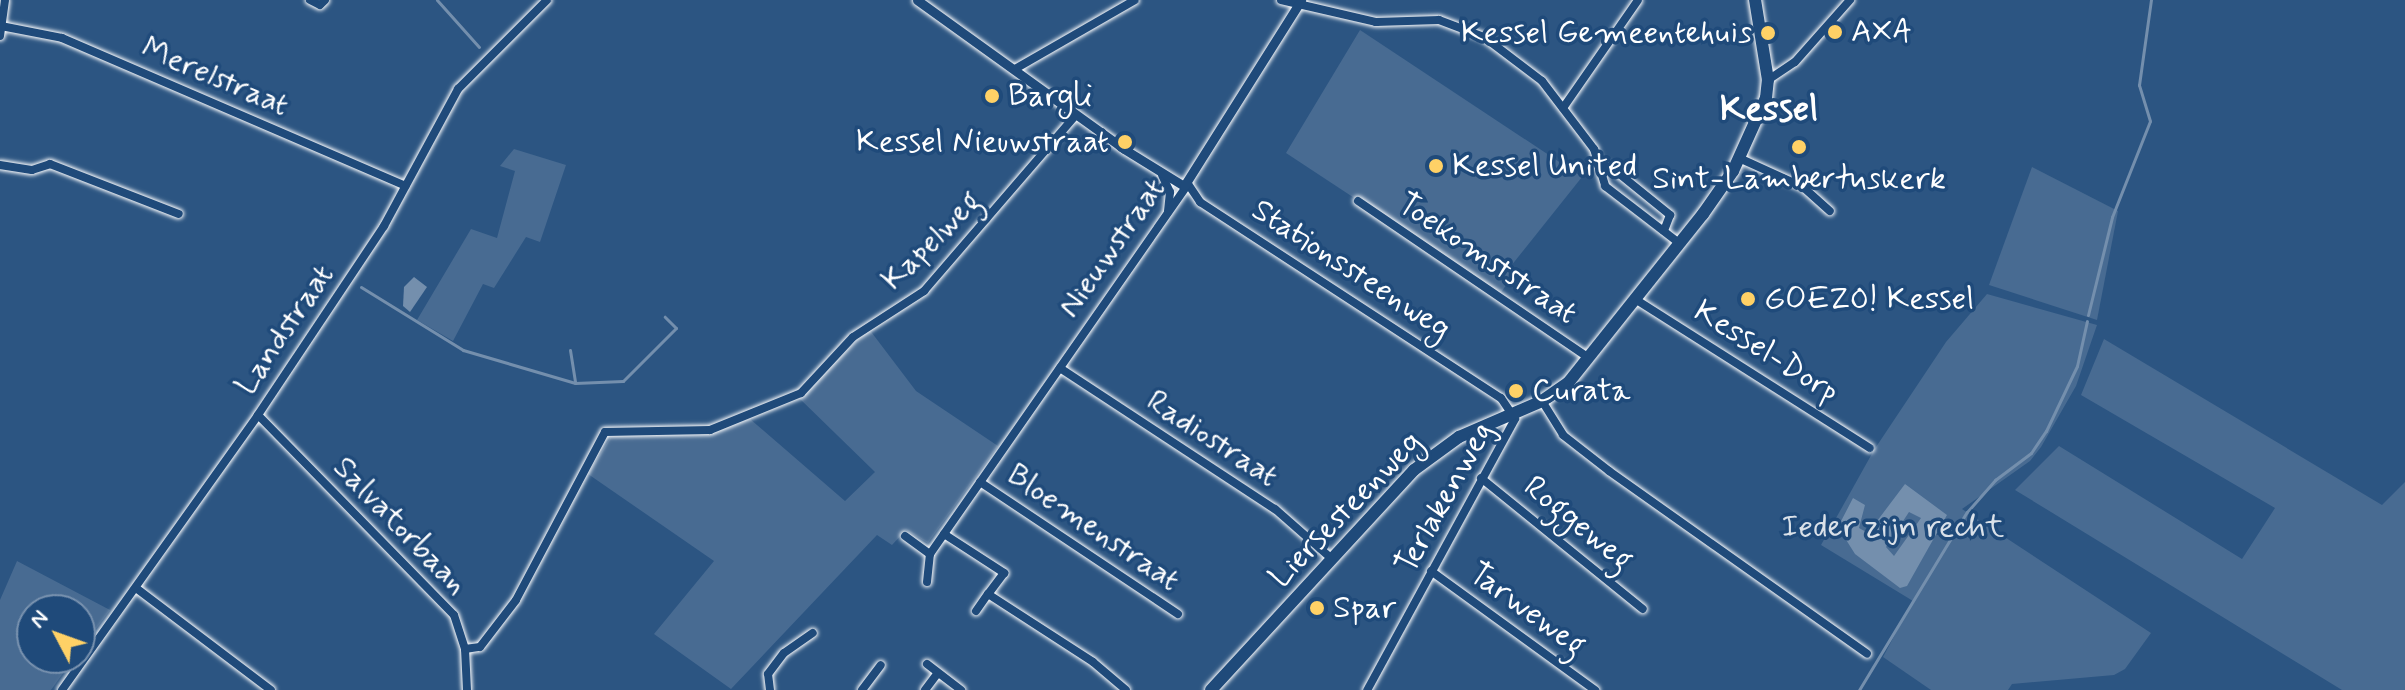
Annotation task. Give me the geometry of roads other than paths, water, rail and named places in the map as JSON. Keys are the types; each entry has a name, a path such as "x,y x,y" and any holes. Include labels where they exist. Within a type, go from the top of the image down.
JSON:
{"main road":[{"path":"1542,401 1568,383 1589,358 1679,243 1739,158 1768,80 1755,0"},
{"name":"Liersesteenweg","path":"1211,690 1431,456 1512,413 1542,401"}],"street":[{"path":"1,31 5,0"},
{"path":"310,0 320,5 325,0"},
{"name":"Landstraat","path":"62,690 258,415 405,186 458,89 547,0"},
{"name":"Stationssteenweg","path":"917,0 1162,175 1181,186 1188,184 1200,202 1501,398 1512,413"},
{"path":"1015,69 1135,0"},
{"path":"1281,0 1300,2 1365,20 1436,20 1484,37 1533,73 1563,108 1594,149 1605,186 1657,231 1664,231 1679,243"},
{"path":"1563,108 1638,0"},
{"path":"1768,80 1795,62 1850,0"},
{"name":"Nieuwstraat","path":"944,534 1167,216 1300,2"},
{"name":"Merelstraat","path":"1,31 62,38 405,186"},
{"name":"Kapelweg","path":"465,649 480,647 516,600 605,432 710,430 801,393 853,337 924,291 1076,115"},
{"path":"1739,158 1803,187 1830,211"},
{"path":"0,165 32,170 50,164 179,214"},
{"path":"1598,165 1612,168 1670,215 1664,231"},
{"path":"1162,175 1170,192 1167,216"},
{"name":"Toekomststraat","path":"1358,201 1589,358"},
{"name":"Kessel-Dorp","path":"1635,299 1870,448"},
{"name":"Radiostraat","path":"1060,368 1275,509 1332,559"},
{"path":"1542,401 1563,435 1609,471 1867,654"},
{"name":"Terlakenweg","path":"1367,690 1481,478 1514,426 1512,413"},
{"name":"Salvatorbaan","path":"258,415 435,590 454,615 465,649 467,690"},
{"name":"Roggeweg","path":"1481,478 1643,609"},
{"name":"Bloemenstraat","path":"980,482 1178,614"},
{"path":"927,582 930,554 944,534 1004,573 976,611"},
{"path":"905,536 930,554"},
{"name":"Tarweweg","path":"1431,571 1595,690"},
{"path":"136,588 271,690"},
{"path":"988,594 1093,662 1126,690"},
{"path":"770,690 768,674 784,653 813,633"},
{"path":"927,664 961,690"},
{"path":"862,690 881,665"},
{"path":"925,690 938,673"}],"waterway":[{"path":"437,0 479,47"},
{"path":"2088,315 2112,217 2150,121 2139,85 2151,0"},
{"path":"361,287 463,350 575,383 623,381 676,328 665,317"},
{"path":"1859,690 1967,512 1995,480 2031,453 2046,431 2077,366 2087,321"},
{"path":"570,350 575,383"}],"place":[{"name":"AXA","path":"1835,32"},
{"name":"Kessel Gemeentehuis","path":"1768,33"},
{"name":"Bargli","path":"992,96"},
{"name":"Kessel Nieuwstraat","path":"1125,142"},
{"name":"Sint-Lambertuskerk","path":"1799,147"},
{"name":"Kessel United","path":"1436,166"},
{"name":"GOEZO! Kessel","path":"1748,299"},
{"name":"Curata","path":"1516,391"},
{"name":"Spar","path":"1317,608"}],"district":[{"name":"Kessel","path":"1769,111"}],"park label":[{"name":"Ieder zijn recht","path":"1893,527"}]}
